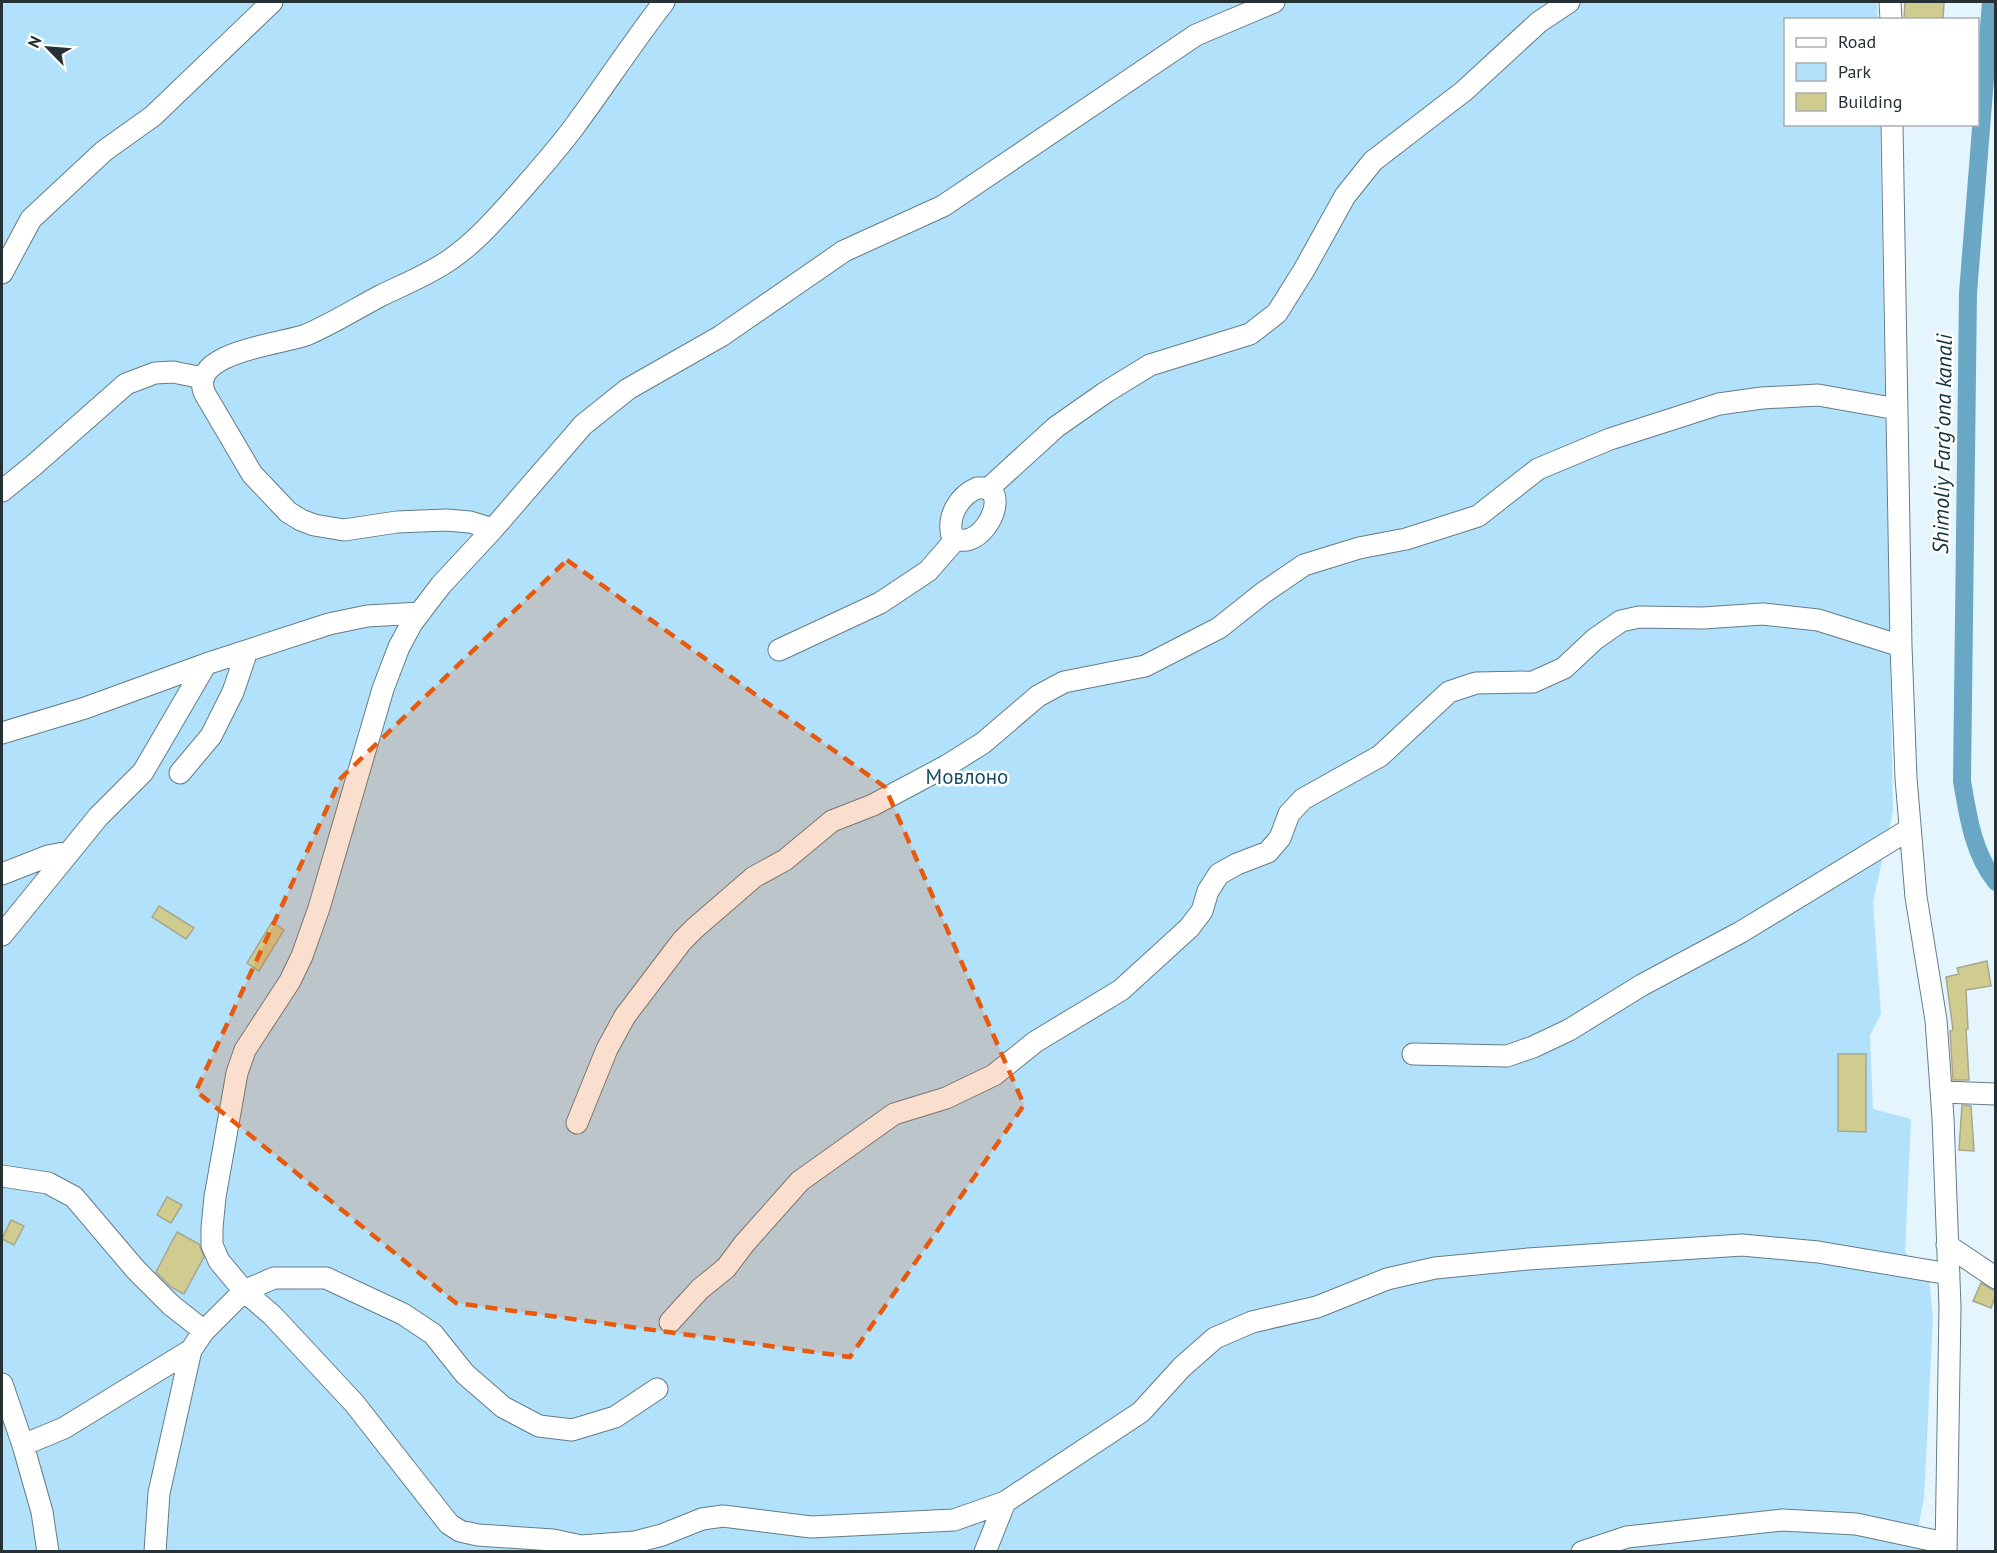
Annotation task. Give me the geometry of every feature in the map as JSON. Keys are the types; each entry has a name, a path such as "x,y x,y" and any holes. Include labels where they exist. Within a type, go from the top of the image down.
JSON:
{"street":[{"path":"2,273 31,219 104,151 153,116 272,2"},
{"path":"493,529 470,522 446,520 398,522 344,530 314,525 301,520 288,512 252,474 205,394 202,388 203,378 210,366 220,360 237,353 305,335 388,293 449,261 484,233 573,128 635,39 664,2"},
{"path":"1274,2 1196,35 943,206 844,250 721,336 628,389 583,425 441,585 399,647 383,689 319,908 302,956 290,981 245,1050 237,1073 215,1197 212,1228 212,1245 219,1261 244,1291 272,1315 354,1403 448,1524 460,1531 478,1535 553,1540 580,1549 634,1542 662,1535 702,1519 723,1516 811,1527 954,1520 1005,1502 1141,1412 1182,1367 1215,1338 1252,1322 1317,1307 1387,1279 1435,1268 1528,1259 1742,1245 1818,1252 1949,1274"},
{"path":"988,489 1056,427 1150,365 1250,334 1277,313 1345,196 1373,161 1464,91 1539,22 1569,2"},
{"path":"1890,2 1891,18"},
{"path":"1582,1551 1627,1538 1782,1520 1856,1524 1946,1547 1949,1274 1942,1092 1936,1020 1916,897 1906,778 1901,646 1892,126"},
{"path":"2,491 126,384 155,373 173,372 203,378"},
{"path":"577,1123 607,1049 625,1016 682,941 695,928 754,878 786,860 832,821 873,805 948,765 983,742 1047,691 1064,682 1145,666 1219,628 1263,593 1304,566 1359,548 1406,539 1452,526 1478,516 1538,469 1610,439 1719,404 1762,398 1818,395 1897,409"},
{"path":"977,488 988,489 995,496 996,502 988,521 978,535 971,539 965,541 956,539 951,531 951,519 961,499 977,488"},
{"path":"779,650 880,603 928,571 956,539"},
{"path":"2,733 85,708 206,664 329,624 367,616 420,613"},
{"path":"670,1322 700,1289 726,1268 800,1180 894,1114 946,1098 994,1075 1035,1042 1121,990 1189,928 1202,911 1208,891 1219,874 1268,852 1280,838 1289,814 1303,799 1380,756 1449,692 1476,683 1533,682 1564,668 1595,639 1621,621 1639,617 1703,618 1763,614 1818,620 1901,646"},
{"path":"180,773 211,736 233,692 247,651"},
{"path":"2,935 98,817 143,771 206,664"},
{"path":"1413,1054 1507,1056 1533,1047 1569,1030 1642,985 1741,932 1910,829"},
{"path":"2,874 48,856 69,852"},
{"path":"1942,1092 1995,1094"},
{"path":"2,1176 48,1183 74,1197 136,1270 171,1305 204,1331"},
{"path":"1947,1245 1995,1278"},
{"path":"155,1551 159,1493 191,1350 204,1331 244,1291 274,1278 326,1278 403,1314 433,1334 465,1374 503,1407 538,1426 572,1430 615,1417 657,1389"},
{"path":"23,1444 64,1428 191,1350"},
{"path":"2,1384 23,1444 42,1512 48,1551"},
{"path":"985,1551 1005,1502"}],"highlighted area":[{"path":"567,560 885,787 1024,1105 850,1357 456,1303 196,1091 341,778"}],"green space":[{"name":"Мовлоно","path":"2,2 1877,2 1878,18 1784,18 1784,126 1880,126 1893,811 1873,902 1881,1014 1870,1035 1873,1109 1911,1119 1905,1252 1929,1279 1933,1318 1924,1498 1918,1529 1923,1551 2,1552"}],"building":[{"path":"1905,2 1944,2 1943,18 1904,18"},
{"path":"159,906 194,928 186,939 152,917"},
{"path":"272,922 284,930 259,971 247,963"},
{"path":"1987,961 1991,986 1966,990 1969,1080 1953,1080 1950,1031 1953,1030 1946,977 1959,974 1957,968"},
{"path":"1838,1054 1866,1054 1866,1132 1838,1131"},
{"path":"1962,1105 1971,1106 1974,1151 1959,1150"},
{"path":"167,1197 182,1205 171,1223 157,1215"},
{"path":"11,1220 24,1226 14,1245 2,1239"},
{"path":"177,1232 199,1244 204,1257 184,1294 171,1287 156,1272"},
{"path":"1981,1283 1995,1291 1991,1308 1973,1301"}],"waterway":[{"name":"Shimoliy Fargʻona kanali","path":"1991,2 1968,293 1962,781 1969,821 1977,847 1996,882"}]}
